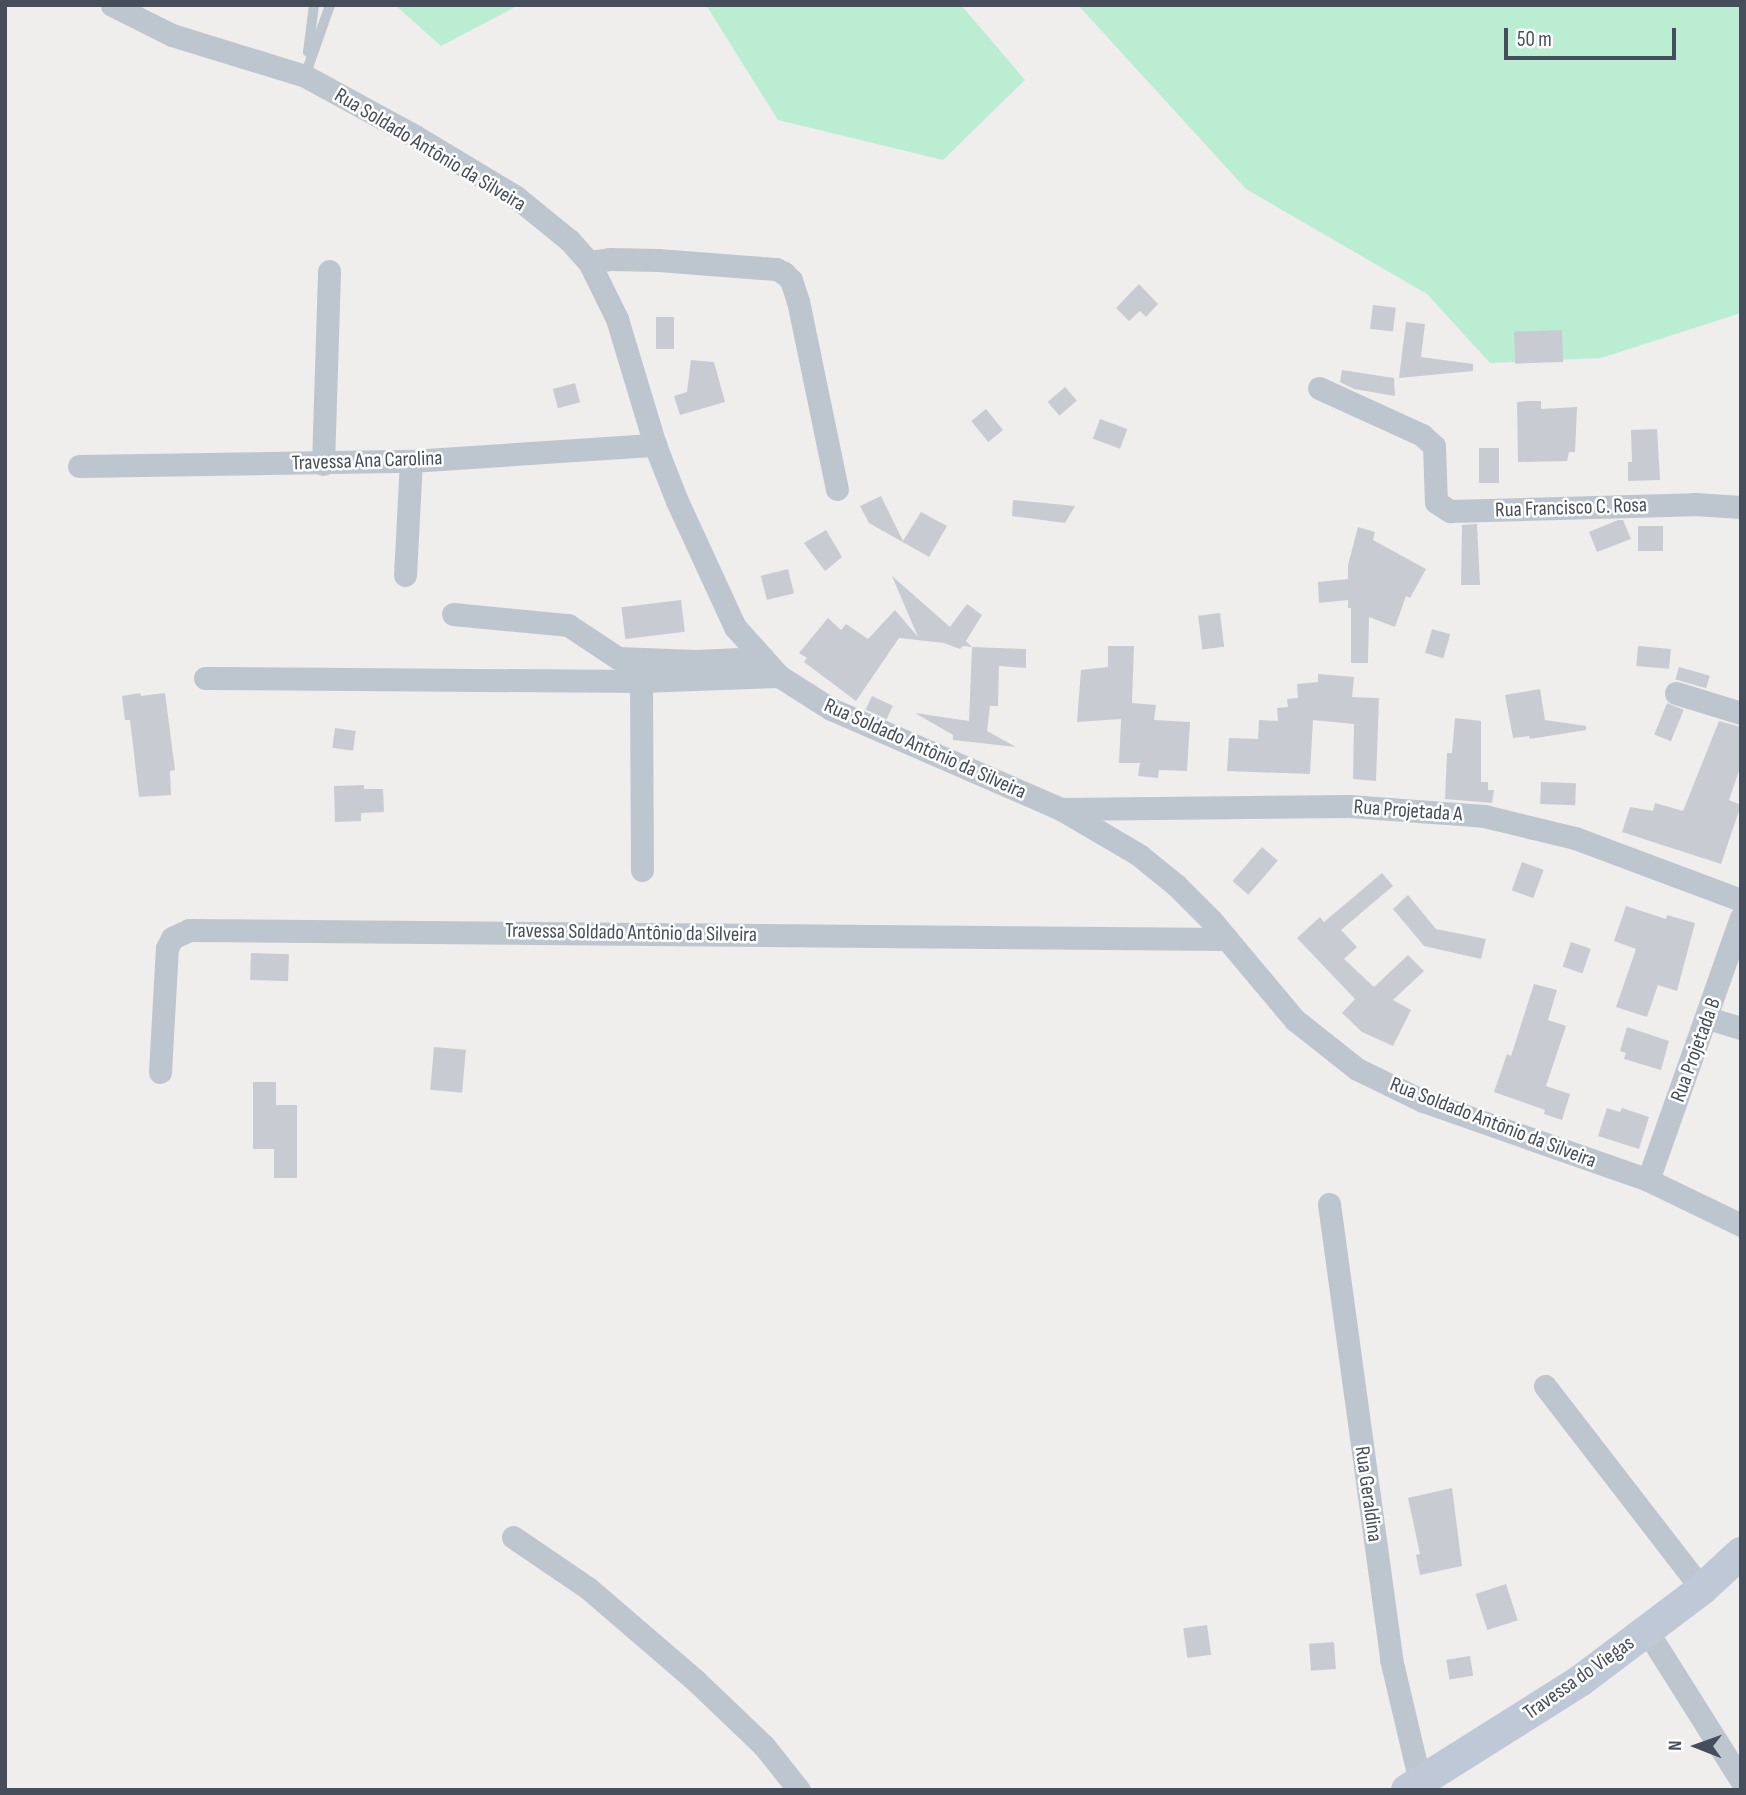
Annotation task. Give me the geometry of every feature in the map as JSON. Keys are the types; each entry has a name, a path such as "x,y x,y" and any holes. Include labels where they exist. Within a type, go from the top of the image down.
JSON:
{"street":[{"name":"Rua Soldado Antônio da Silveira","path":"112,5 172,35 305,76 415,136 516,197 569,240 589,262 617,319 655,445 677,501 735,627 779,676 831,709 1061,809 1139,855 1177,885 1227,939 1295,1020 1357,1069 1423,1101 1648,1181 1741,1225"},
{"path":"589,262 610,259 658,260 776,269 784,273 798,301 837,489"},
{"path":"323,464 329,271"},
{"name":"Rua Francisco C. Rosa","path":"1319,388 1422,435 1434,446 1436,502 1450,511 1694,504 1741,507"},
{"name":"Travessa Ana Carolina","path":"79,466 411,461 655,445"},
{"path":"405,575 411,461"},
{"path":"453,614 568,625 618,658 695,661 763,658"},
{"path":"205,678 641,681 779,676"},
{"path":"641,681 642,870"},
{"path":"1676,693 1741,713"},
{"name":"Rua Projetada A","path":"1061,809 1349,806 1484,816 1576,838 1741,900"},
{"name":"Rua Projetada B","path":"1648,1181 1708,1018 1741,918"},
{"name":"Travessa Soldado Antônio da Silveira","path":"160,1072 167,948 172,938 189,930 1227,939"},
{"path":"1708,1018 1741,1028"},
{"name":"Rua Geraldina","path":"1329,1204 1391,1659 1413,1786"},
{"path":"1545,1386 1702,1589"},
{"path":"513,1537 588,1588 696,1681 764,1746 799,1790"},
{"name":"Travessa do Viegas","path":"1413,1786 1580,1681 1702,1589 1741,1553"},
{"path":"1647,1631 1741,1780"}],"lane":[{"path":"305,76 314,5"},
{"path":"305,76 330,5"}],"green space":[{"path":"395,5 519,5 441,46"},
{"path":"706,5 961,5 1025,80 943,160 778,120"},
{"path":"1078,5 1741,5 1741,313 1601,358 1490,363 1427,294 1246,189"}],"building":[{"path":"1139,284 1158,304 1146,317 1140,311 1129,321 1116,308"},
{"path":"1373,305 1396,308 1393,332 1370,329"},
{"path":"656,317 674,317 674,349 656,349"},
{"path":"1406,322 1425,324 1421,357 1473,364 1473,371 1399,378"},
{"path":"1562,330 1563,362 1515,364 1514,332"},
{"path":"691,360 714,362 725,402 680,415 674,396 687,392"},
{"path":"1342,370 1394,378 1395,396 1354,389 1340,382"},
{"path":"575,383 580,402 558,408 553,389"},
{"path":"1065,387 1077,401 1059,416 1048,402"},
{"path":"1541,401 1541,409 1577,407 1575,452 1569,452 1567,461 1518,462 1517,402"},
{"path":"986,409 1003,430 988,442 971,421"},
{"path":"1100,419 1127,429 1120,449 1093,439"},
{"path":"1657,429 1660,480 1628,481 1628,462 1632,462 1631,430"},
{"path":"1479,448 1499,448 1499,483 1479,483"},
{"path":"881,496 903,541 921,512 947,526 929,557 869,523 860,506"},
{"path":"1013,500 1075,506 1065,523 1012,516"},
{"path":"1623,520 1631,539 1597,552 1589,532"},
{"path":"1477,524 1480,585 1461,585 1462,525"},
{"path":"1638,526 1663,526 1663,551 1638,551"},
{"path":"1358,527 1375,532 1373,540 1426,569 1410,598 1406,596 1395,627 1369,617 1368,663 1351,663 1351,608 1348,608 1348,600 1319,603 1318,582 1348,579 1348,565"},
{"path":"826,530 842,557 825,571 804,543"},
{"path":"788,569 794,593 767,600 761,576"},
{"path":"892,576 950,627 967,604 982,615 966,641 972,647 963,646 960,649 944,643 899,638 856,701 804,662 807,658 799,653 828,618 841,630 846,624 868,639 895,610 918,637"},
{"path":"681,600 685,632 625,639 621,607"},
{"path":"1220,613 1224,647 1202,649 1198,616"},
{"path":"1432,629 1450,634 1443,658 1425,653"},
{"path":"1108,646 1134,646 1132,703 1156,705 1154,720 1190,722 1187,771 1159,770 1158,778 1138,776 1140,763 1119,763 1121,719 1077,722 1081,670 1108,667"},
{"path":"1638,646 1671,649 1669,669 1636,666"},
{"path":"972,647 1026,649 1026,668 999,666 998,706 990,706 987,731 1016,747 953,740 953,735 915,713 969,721"},
{"path":"1679,667 1710,676 1706,688 1675,679"},
{"path":"1318,674 1354,677 1352,697 1379,698 1376,781 1353,779 1354,724 1313,720 1310,774 1227,771 1229,738 1258,739 1259,720 1278,721 1277,708 1288,707 1287,699 1298,698 1297,684 1318,682"},
{"path":"1540,689 1545,720 1586,726 1586,730 1530,739 1529,736 1513,738 1505,695"},
{"path":"140,693 141,696 165,693 175,770 170,771 171,795 139,797 130,720 125,720 122,696"},
{"path":"872,696 893,706 887,719 866,710"},
{"path":"1667,703 1684,710 1671,741 1654,735"},
{"path":"1455,718 1481,721 1481,782 1488,782 1488,790 1494,790 1492,803 1445,799 1447,753 1452,753"},
{"path":"1719,721 1741,727 1741,765 1729,800 1741,805 1721,864 1622,832 1630,807 1653,811 1655,803 1683,811"},
{"path":"335,728 356,731 353,751 332,748"},
{"path":"1541,782 1576,783 1575,805 1540,804"},
{"path":"364,785 364,789 383,789 384,812 361,813 361,821 335,822 334,786"},
{"path":"1262,847 1278,861 1248,895 1232,881"},
{"path":"1522,862 1544,870 1533,898 1512,890"},
{"path":"1382,873 1393,886 1341,930 1357,947 1344,959 1374,987 1408,955 1424,971 1393,1000 1411,1010 1393,1046 1362,1032 1342,1013 1355,999 1297,938 1320,917 1324,922"},
{"path":"1408,895 1436,929 1486,939 1481,959 1424,946 1393,909"},
{"path":"1626,906 1666,919 1667,915 1695,923 1677,991 1658,985 1647,1017 1616,1007 1636,949 1614,941"},
{"path":"1571,942 1591,949 1582,973 1563,967"},
{"path":"251,953 289,954 288,981 250,980"},
{"path":"1534,984 1557,990 1548,1020 1566,1026 1546,1086 1570,1094 1562,1120 1544,1114 1545,1110 1494,1092 1507,1054 1511,1056"},
{"path":"1627,1027 1669,1041 1661,1070 1624,1059 1626,1053 1620,1051"},
{"path":"434,1047 466,1050 462,1093 430,1090"},
{"path":"253,1082 276,1082 276,1105 297,1105 297,1178 274,1178 274,1149 253,1149"},
{"path":"1607,1108 1620,1112 1622,1108 1649,1117 1639,1149 1598,1136"},
{"path":"1452,1488 1462,1566 1420,1575 1416,1555 1420,1554 1408,1498"},
{"path":"1506,1584 1518,1620 1487,1630 1476,1594"},
{"path":"1207,1625 1211,1655 1187,1658 1183,1628"},
{"path":"1334,1642 1336,1669 1311,1671 1309,1644"},
{"path":"1470,1656 1473,1676 1449,1680 1446,1660"}]}
